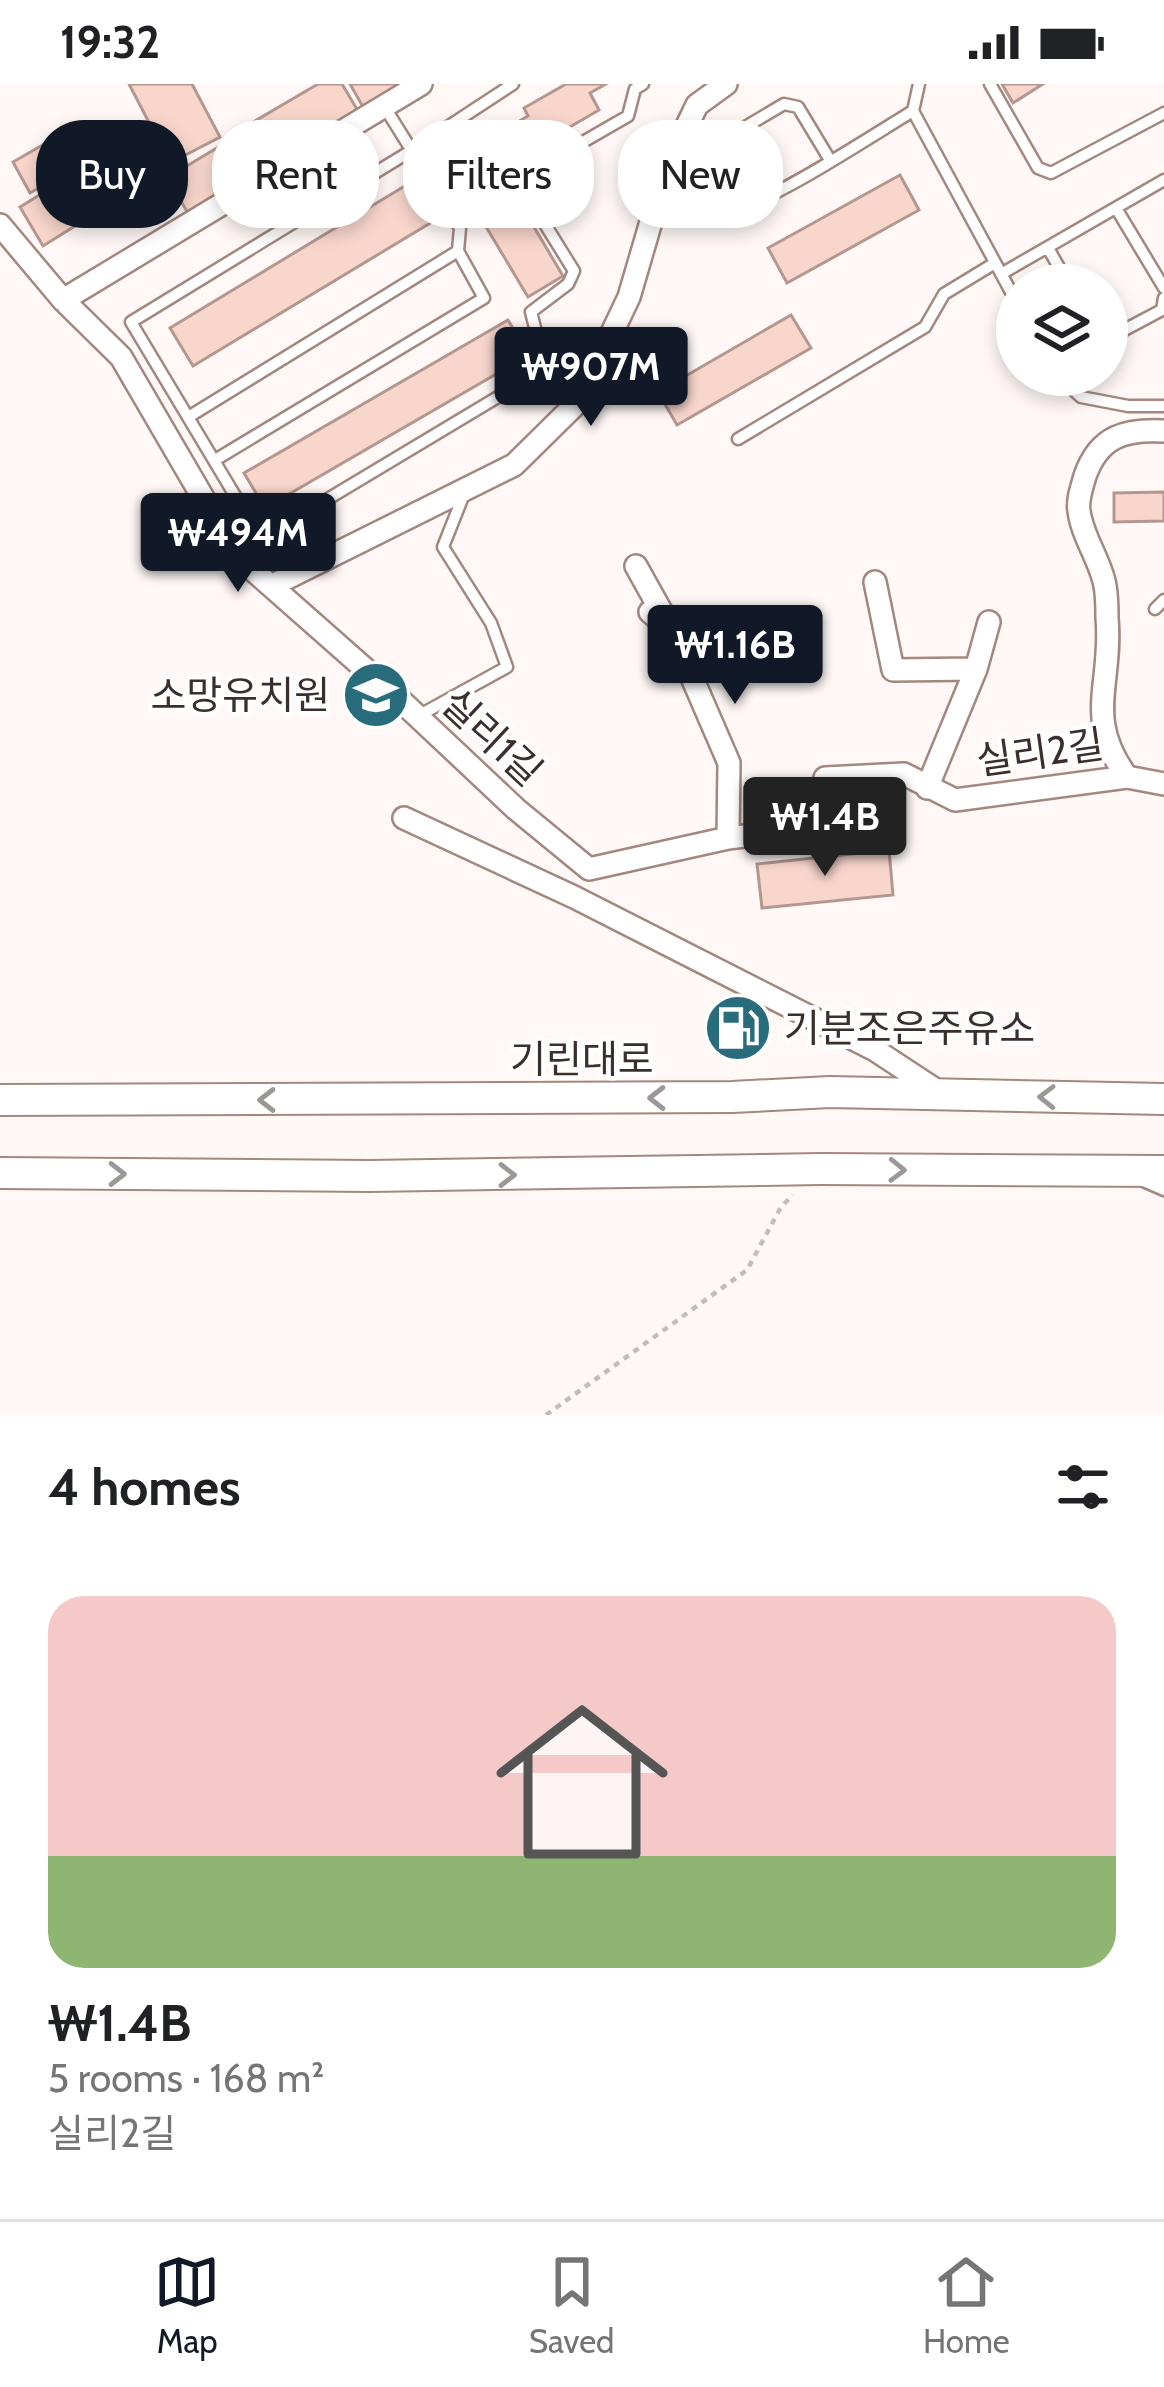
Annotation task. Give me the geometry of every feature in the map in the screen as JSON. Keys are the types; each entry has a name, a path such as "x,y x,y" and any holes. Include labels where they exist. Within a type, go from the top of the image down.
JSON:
{"street":[{"path":"63,300 421,84"},
{"path":"271,586 514,465 580,400 629,297 667,167 697,105 726,84"},
{"name":"실리1길","path":"0,225 63,300 121,358 237,556 516,809 589,868"},
{"path":"1127,777 1109,752 1102,727 1108,632 1105,583 1078,511 1080,492 1102,444 1123,431 1164,431"},
{"path":"636,566 670,629 729,763 728,838"},
{"path":"874,582 892,670 976,669"},
{"path":"650,612 670,629"},
{"name":"실리2길","path":"927,788 976,669 989,622"},
{"name":"실리2길","path":"589,868 728,838 812,828 825,778 904,774 955,800 1127,777 1164,784"},
{"path":"404,818 574,897 875,1050 943,1095"},
{"path":"574,897 589,868"},
{"name":"기린대로","path":"0,1100 943,1095 1164,1100"},
{"path":"0,1173 1164,1172"}],"lane":[{"path":"458,120 513,84"},
{"path":"403,156 131,322 261,539 533,376 544,363 531,312 568,284 574,271 530,200 528,186 565,167 576,146 628,116 635,89 644,84"},
{"path":"919,84 913,111 996,265"},
{"path":"990,84 1038,168 1051,173 1164,113"},
{"path":"830,160 798,107 784,104 708,149 701,161 703,177 717,196 733,207 752,206 830,160 913,111"},
{"path":"384,106 403,133"},
{"path":"1010,264 1048,248 1164,180"},
{"path":"1116,208 1164,288"},
{"path":"215,460 484,298 458,251 460,228"},
{"path":"1048,248 1058,264"},
{"path":"190,416 458,251"},
{"path":"738,439 925,327 944,294 996,270"},
{"path":"1128,328 1162,310 1164,298"},
{"path":"1080,396 1128,406 1164,406"},
{"path":"418,716 507,668 491,623 442,547 465,490"},
{"path":"1122,1172 1164,1190"}],"path":[{"path":"546,1415 747,1270 781,1208 821,1169"}],"building":[{"path":"129,84 192,84 212,122 212,141 188,154 188,120 148,120"},
{"path":"318,84 342,84 358,111 342,120 257,120"},
{"path":"350,84 402,84 363,107"},
{"path":"566,84 606,84 590,93 599,110 582,120 521,120 528,116 524,108"},
{"path":"1002,84 1043,84 1013,103"},
{"path":"36,149 36,190 30,193 13,162"},
{"path":"212,151 212,199 188,213 188,165"},
{"path":"900,175 919,210 787,283 768,248"},
{"path":"403,187 403,228 422,228 193,366 170,328 335,228 379,228 379,202"},
{"path":"36,197 36,228 72,228 43,246 20,207"},
{"path":"487,228 535,228 563,276 528,297"},
{"path":"791,315 811,348 677,425 658,392"},
{"path":"508,320 529,355 265,508 244,473"},
{"path":"1164,492 1164,521 1114,522 1114,493"},
{"path":"889,850 893,895 762,908 757,864"}],"place":[{"name":"소망유치원","path":"376,695"},
{"name":"기분조은주유소","path":"738,1028"}]}
